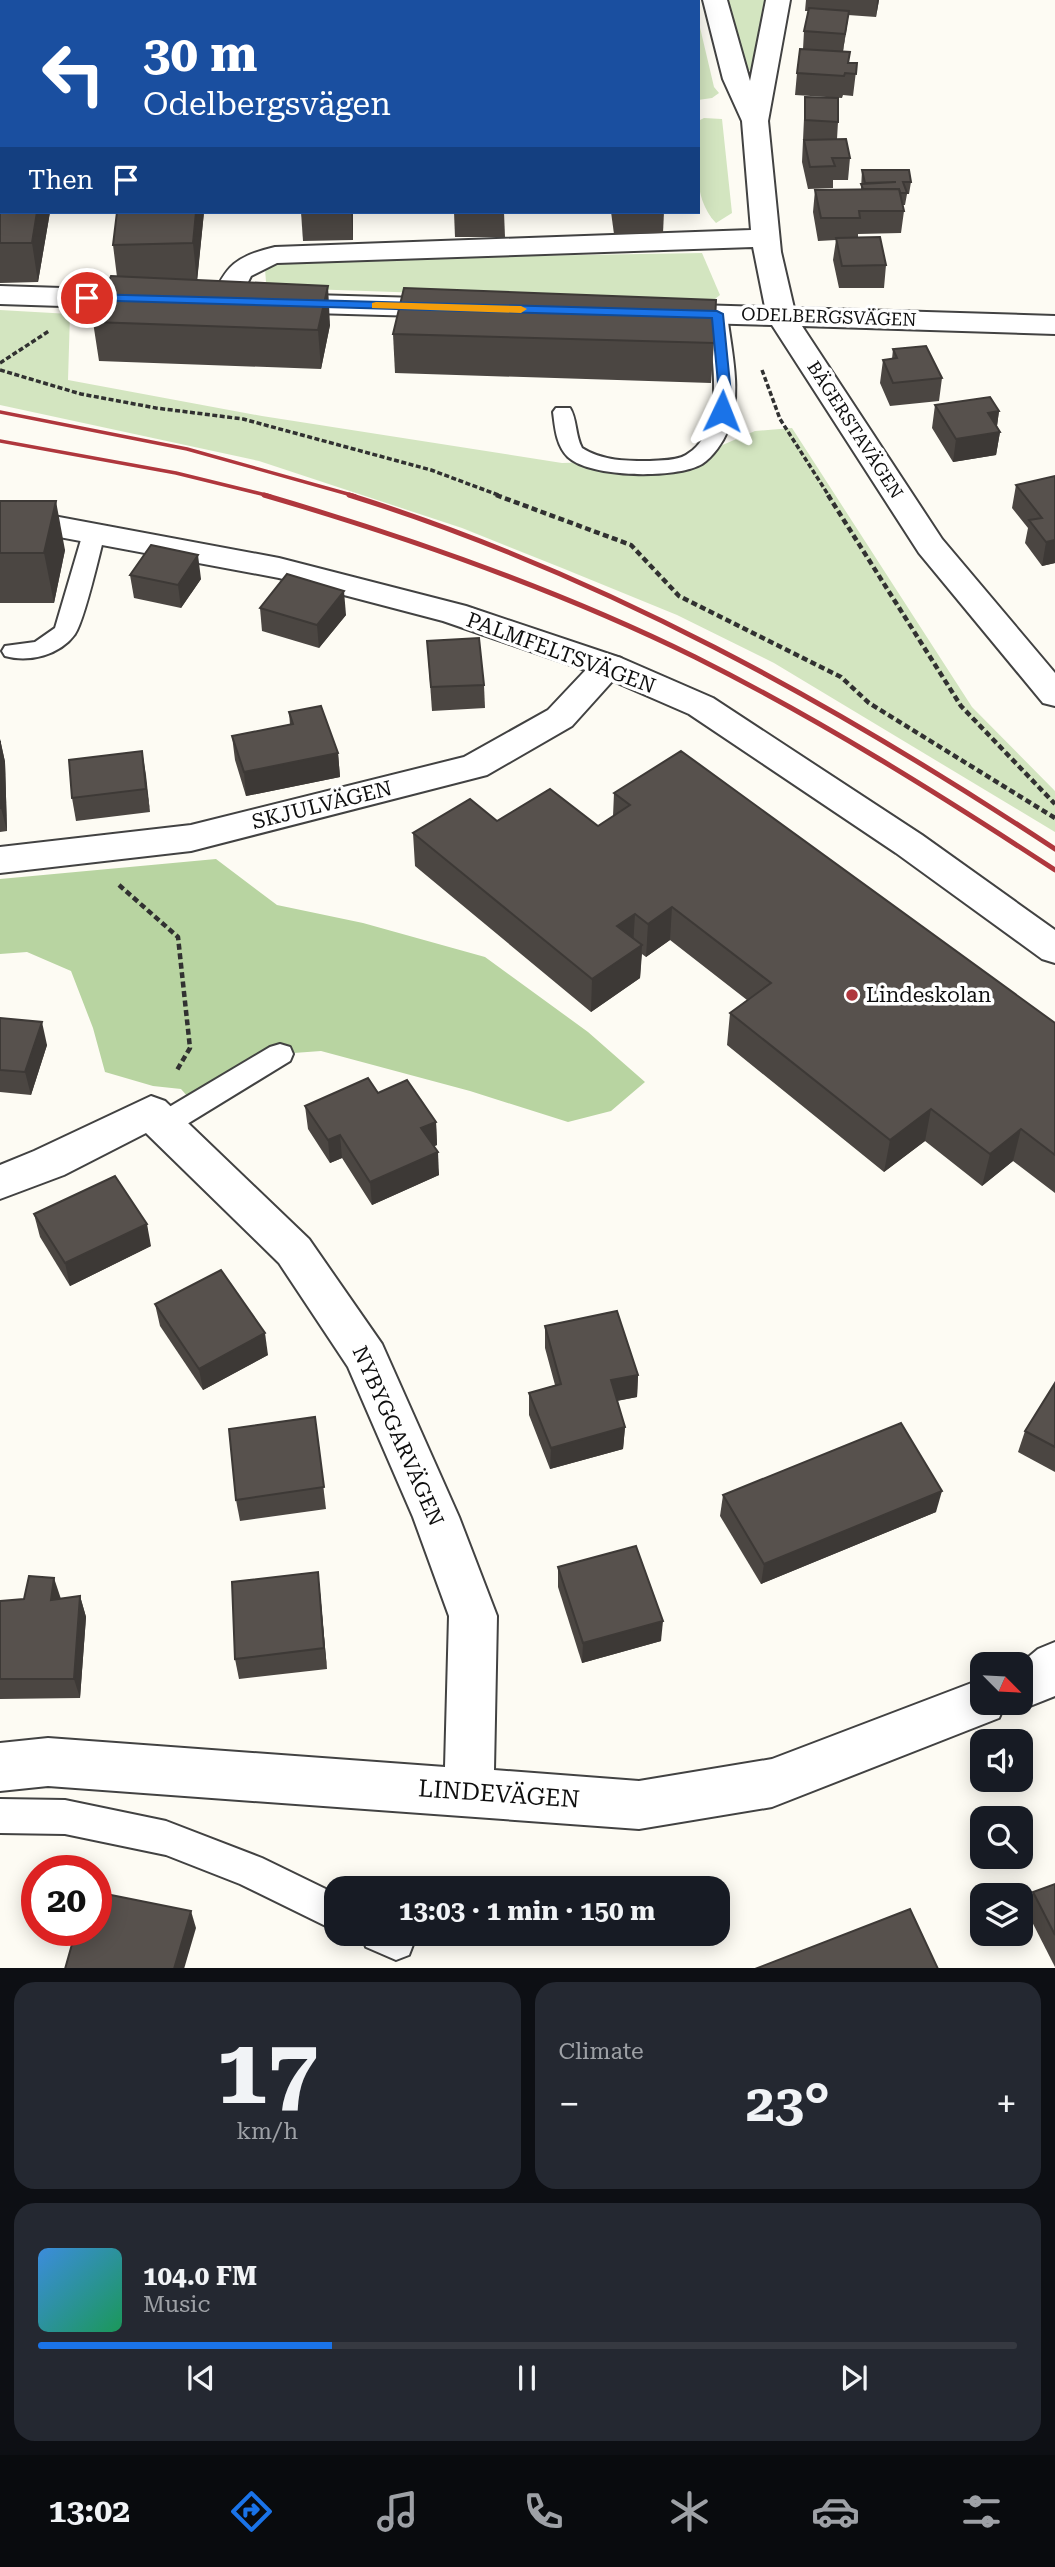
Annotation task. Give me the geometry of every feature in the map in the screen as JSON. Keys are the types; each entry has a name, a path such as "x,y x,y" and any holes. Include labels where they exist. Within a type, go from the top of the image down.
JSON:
{"street":[{"name":"BÄGERSTAVÄGEN","path":"715,0 736,79 755,121"},
{"name":"BÄGERSTAVÄGEN","path":"778,0 755,121 766,238 781,316 930,546 1055,695"},
{"path":"202,301 236,272 255,261 275,256 766,238"},
{"path":"0,295 481,308"},
{"name":"ODELBERGSVÄGEN","path":"634,312 1055,325"},
{"name":"PALMFELTSVÄGEN","path":"0,516 279,568 454,613 609,666 701,706 909,844 1055,949"},
{"name":"SKJULVÄGEN","path":"0,860 191,838 475,766 560,718 609,666"},
{"path":"0,1182 158,1118"},
{"name":"NYBYGGARVÄGEN","path":"158,1118 294,1251 366,1357 436,1517 472,1616 470,1791"},
{"path":"1033,1683 1055,1665"},
{"name":"LINDEVÄGEN","path":"0,1767 48,1762 639,1805 772,1783 970,1707"}],"lane":[{"path":"563,412 566,438 577,455 609,467 691,462 709,446 719,428 725,394 730,314"},
{"path":"13,651 36,652 56,642 66,630 94,533"},
{"path":"158,1118 280,1054"},
{"path":"0,1816 65,1817 166,1838 250,1870 324,1907"}],"path":[{"path":"730,314 780,419 961,706 1055,804"},
{"path":"0,370 81,394 156,408 243,419 431,470 631,545 679,596 841,677 869,703 1055,818"},
{"path":"79,851 178,937 190,1048 158,1118"}],"green space":[{"path":"727,0 767,0 754,70 744,70"},
{"path":"700,28 714,87 719,93 712,98 700,100"},
{"path":"722,119 732,213 716,223 708,213 700,191 700,120"},
{"path":"702,253 720,295 710,303 279,288 266,282 265,269 282,260"},
{"path":"0,310 70,314 68,380 262,416 562,463 690,459 755,431 792,428 972,707 1055,791 1055,832 774,663 677,615 562,568 462,528 259,461 0,405"},
{"path":"216,859 277,905 363,923 485,957 588,1032 645,1082 611,1111 568,1122 470,1091 321,1051 280,1054 195,1105 181,1089 153,1086 105,1072 93,1028 71,971 27,952 0,954 0,879"}],"building":[{"path":"809,8 849,11 845,34 804,31"},
{"path":"800,49 850,52 848,63 857,63 856,74 845,73 844,76 797,73"},
{"path":"805,97 838,98 838,122 805,120"},
{"path":"846,139 850,158 832,158 835,166 810,167 804,140"},
{"path":"862,170 909,170 911,182 903,182 907,193 900,193 899,189 863,189 861,184 896,182 865,183"},
{"path":"899,189 904,211 859,211 860,218 821,218 815,190"},
{"path":"0,214 37,214 32,243 0,243"},
{"path":"117,214 196,214 193,243 113,245"},
{"path":"880,237 886,265 842,266 836,238"},
{"path":"111,276 328,286 318,330 93,322"},
{"path":"404,288 716,300 714,343 393,334"},
{"path":"926,346 942,378 893,383 883,360 897,358 893,349"},
{"path":"990,397 999,411 988,413 1000,432 956,439 935,405"},
{"path":"1055,476 1055,540 1046,542 1029,520 1042,518 1016,485"},
{"path":"0,501 56,501 44,553 0,553"},
{"path":"151,545 198,555 178,585 130,575"},
{"path":"287,574 344,591 317,625 260,608"},
{"path":"479,638 484,685 431,687 427,641"},
{"path":"321,706 338,753 244,772 232,736 293,724 289,712"},
{"path":"0,741 1,808 0,808"},
{"path":"142,751 146,789 72,798 69,760"},
{"name":"Lindeskolan","path":"681,751 1055,1023 1055,1155 1021,1129 990,1154 931,1109 890,1140 730,1013 771,983 672,907 648,924 635,914 617,926 642,945 592,979 413,833 470,799 497,821 550,789 598,826 630,805 614,793"},
{"path":"0,1018 42,1022 25,1072 0,1070"},
{"path":"368,1078 378,1093 407,1080 436,1122 421,1128 438,1152 370,1182 340,1135 328,1140 305,1106"},
{"path":"115,1176 147,1224 65,1263 34,1214"},
{"path":"221,1270 265,1333 199,1369 155,1304"},
{"path":"617,1311 638,1375 611,1380 625,1427 551,1448 529,1393 561,1384 545,1326"},
{"path":"1055,1383 1055,1447 1025,1431"},
{"path":"315,1417 324,1487 236,1500 229,1429"},
{"path":"901,1423 942,1491 764,1564 723,1495"},
{"path":"636,1546 663,1621 583,1643 558,1567"},
{"path":"318,1572 324,1648 235,1659 232,1582"},
{"path":"29,1576 54,1578 51,1600 80,1596 74,1679 0,1679 0,1601 24,1599"},
{"path":"1055,1884 1055,1935 1033,1892"},
{"path":"112,1895 191,1911 174,1968 65,1968 71,1946 112,1946"},
{"path":"910,1909 938,1968 758,1968"}],"railway":[{"path":"0,412 187,449 355,496"},
{"path":"0,441 176,473 270,496"},
{"path":"264,495 429,547 537,587 643,632 741,681 833,732 1055,870"},
{"path":"349,495 443,527 535,563 626,603 714,647 887,744 1055,849"}],"slow traffic":[{"path":"376,306 521,309"}],"place":[{"name":"Lindeskolan","path":"852,995"}],"route":[{"path":"87,298 717,314 725,394 722,411"}]}
